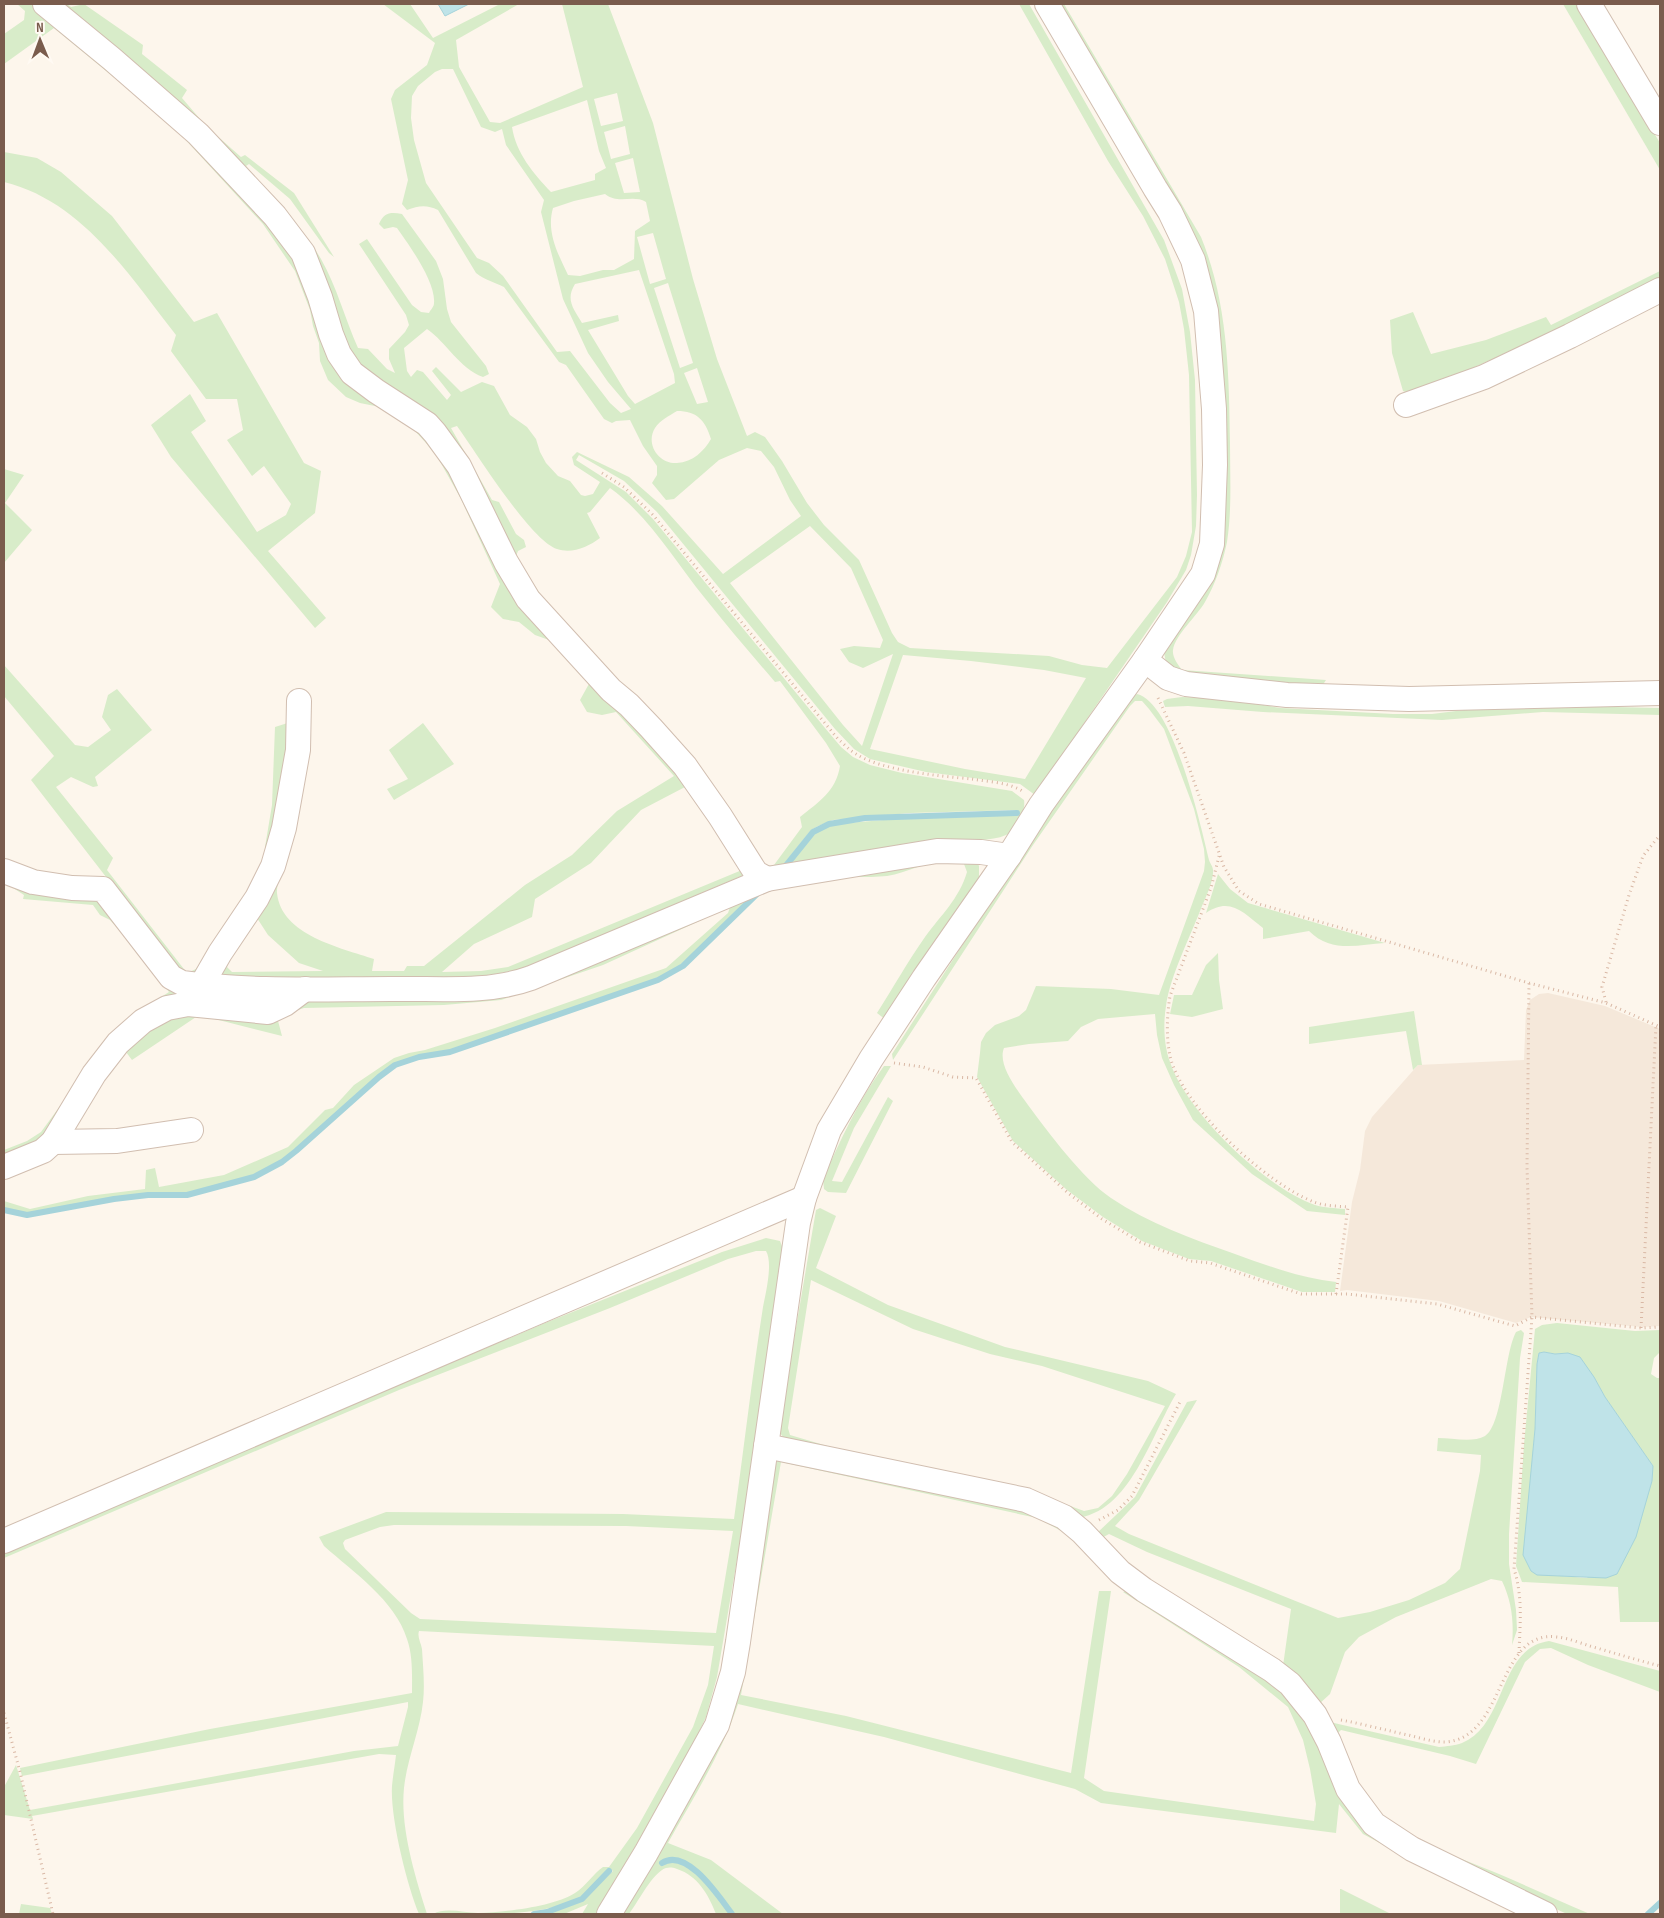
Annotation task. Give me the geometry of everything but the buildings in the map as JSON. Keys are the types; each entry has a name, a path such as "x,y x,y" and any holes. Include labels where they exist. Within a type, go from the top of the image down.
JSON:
{"street":[{"path":"45,4 198,134 275,216 302,253 318,292 331,334 346,365 352,373 427,424 435,433 459,466 506,562 528,599 611,690 652,728 684,766 720,816 756,872 767,879"},
{"path":"609,1914 646,1853 717,1725 733,1672 792,1258 804,1198 829,1130 871,1059 924,978 1009,856 1041,805 1145,660 1202,574 1212,544 1215,465 1214,409 1206,311 1193,260 1183,235 1048,4"},
{"path":"1589,4 1660,123"},
{"path":"1406,405 1484,377 1660,290"},
{"path":"1145,660 1168,678 1186,684 1287,694 1409,699 1660,693"},
{"path":"201,986 220,953 257,898 272,866 284,828 298,750 299,701"},
{"path":"4,871 33,882 72,888 103,889 171,977 182,983 201,986 305,989 472,988 511,985 767,879 937,852 981,852 1009,856"},
{"path":"4,1167 42,1152 54,1142 94,1074 118,1043 143,1021 167,1008 188,1004 268,1012 285,1004 305,989"},
{"path":"54,1142 118,1141 191,1130"},
{"path":"4,1541 804,1198"},
{"path":"766,1446 1026,1500 1064,1517 1120,1572 1144,1590 1272,1670 1290,1684 1316,1715 1348,1789 1374,1824 1412,1849 1545,1914"}],"path":[{"path":"602,472 624,487 654,515 838,739 855,754 872,762 925,774 996,782 1016,787 1041,805"},
{"path":"1157,695 1184,753 1224,867 1239,891 1259,904 1529,983 1606,1003 1658,1026 1641,1328"},
{"path":"1606,1003 1602,987 1629,895 1643,856 1660,835"},
{"path":"1220,856 1211,888 1170,996 1167,1013 1170,1057 1181,1082 1196,1107 1251,1163 1283,1186 1315,1203 1348,1208 1336,1294"},
{"path":"1519,1653 1521,1600 1519,1584 1514,1569 1532,1316 1527,1167 1529,983"},
{"path":"871,1059 923,1067 953,1077 976,1078 1012,1142 1068,1193 1102,1219 1140,1242 1190,1261 1210,1263 1301,1294 1336,1294 1437,1304 1515,1326 1532,1316 1641,1328 1660,1327"},
{"path":"1074,1526 1104,1518 1118,1510 1132,1496 1181,1400"},
{"path":"1316,1715 1446,1742 1463,1736 1476,1727 1497,1695 1514,1660 1525,1646 1538,1638 1557,1636 1660,1666"},
{"path":"4,1713 53,1914"}],"shaded area":[{"path":"1548,993 1605,1006 1660,1029 1660,1326 1642,1327 1531,1317 1516,1323 1439,1301 1347,1290 1340,1291 1352,1202 1360,1170 1365,1131 1372,1117 1418,1065 1524,1060 1526,1010 1530,1000 1539,994"}],"green space":[{"path":"17,4 39,4 132,81 286,237 327,336 432,435 501,563 646,728 751,872 527,967 512,971 481,976 434,978 208,979 287,859 279,880 277,893 281,907 289,919 315,938 374,959 372,971 404,971 407,966 424,966 525,885 572,855 617,811 674,776 616,712 602,715 587,712 580,700 590,682 549,640 535,635 519,622 503,619 491,607 500,584 461,499 438,458 404,419 385,408 360,403 346,397 328,380 320,361 319,343 310,310 295,271 263,224 173,126 54,28 4,64 4,34 24,20 25,11","holes":["685,787 742,870 508,967 481,971 442,972 474,944 532,917 535,899 591,863 641,810","257,918 268,935 299,963 323,971 232,972 227,967 230,957"]},
{"path":"52,4 67,4 71,7 84,4 143,45 142,54 187,90 182,98 206,126 241,157 245,155 294,193 334,257 329,253 290,199 249,164 246,166 295,222 321,259 332,281 358,348 368,349 387,369 395,373 389,359 389,349 409,325 406,315 359,244 367,239 412,305 421,312 429,313 434,304 433,294 421,264 397,228 384,229 379,224 383,217 388,214 402,214 436,261 443,279 447,309 451,322 486,366 489,374 483,377 467,368 427,329 404,348 407,371 411,377 417,370 423,372 447,400 451,395 432,371 436,367 461,392 482,382 494,386 510,415 527,427 536,439 546,463 558,476 570,481 581,495 593,494 600,482 574,465 572,457 577,452 629,477 662,506 723,574 801,516 790,500 774,467 761,451 747,448 719,460 674,499 666,500 652,483 657,475 657,466 643,446 630,420 612,423 604,419 566,365 559,362 504,287 476,273 438,210 422,206 407,210 402,204 408,180 391,99 395,90 427,65 435,43 383,4 410,4 433,38 500,4 519,4 456,40 459,67 490,122 500,123 583,87 562,4 608,4 653,123 693,279 717,359 747,436 755,432 765,437 807,503 824,525 859,560 892,633 898,642 910,648 1049,656 1082,665 1107,668 1177,577 1186,556 1192,532 1189,375 1184,329 1179,302 1165,259 1143,216 1108,161 1019,4 1029,4 1164,240 1182,289 1190,332 1195,380 1197,495 1196,526 1191,555 1186,570 1167,602 1035,795 1020,784 926,772 870,759 854,749 835,729 657,512 624,481 579,455 576,460 626,492 653,519 825,728 841,747 853,757 870,765 902,773 1012,791 1024,800 1024,809 1017,825 1010,833 1000,837 953,841 764,871 532,597 469,479 355,369 312,264","holes":["442,69 453,69 481,127 495,132 502,129 506,145 544,200 541,212 563,299 588,353 608,382 631,409 621,413 610,403 570,351 557,352 503,276 489,263 477,258 426,183 414,140 411,118 412,96 418,86 435,72","617,93 623,121 601,126 594,99","587,100 599,151 606,168 595,174 595,180 551,192 532,170 517,145 512,127","625,126 630,154 611,159 604,132","633,158 640,192 624,193 615,163","605,194 615,199 636,199 646,202 650,221 635,231 634,259 614,270 603,270 580,276 568,275 560,259 552,234 551,217 553,208","653,233 666,279 650,284 637,237","639,270 674,374 675,383 635,404 628,396 588,330 619,321 618,315 582,323 572,304 571,295 575,284","668,283 693,363 680,368 654,288","697,368 708,402 697,404 684,373","677,411 684,411 695,415 706,427 711,439 701,452 688,461 677,463 665,460 659,457 653,446 652,434 659,423","457,426 519,513 533,530 557,549 568,551 580,549 600,538 587,513 590,512 610,488 624,499 649,525 739,640 775,682 780,681 826,743 840,766 831,789 820,801 800,817 802,827 774,865 764,865 595,657 542,597 516,556 518,551 526,547 524,540 516,534 499,502 492,500 451,428","810,526 851,568 883,640 880,648 854,646 840,649 849,662 863,668 893,654 862,746 843,725 730,583","903,655 1044,670 1086,678 1025,779 965,769 870,749","1017,810 1018,814 909,818 834,824 817,832 810,838 789,866 783,865 811,830 833,820 910,813"]},
{"path":"1052,4 1064,4 1201,237 1217,287 1222,313 1228,364 1230,417 1229,530 1221,565 1212,588 1205,602 1178,638 1173,650 1174,658 1182,670 1326,680 1322,686 1183,680 1166,663 1163,647 1201,591 1212,307"},
{"path":"1563,4 1577,4 1660,143 1660,170"},
{"path":"4,152 37,158 61,172 112,216 194,322 217,313 304,463 321,471 315,513 268,551 326,618 315,628 171,457 151,425 190,394 206,421 191,432 257,532 286,515 291,504 264,466 252,476 227,440 243,430 237,399 206,399 171,351 176,335 140,288 102,243 57,205 32,192 4,182"},
{"path":"1660,271 1660,278 1557,330 1411,394 1403,391 1392,353 1390,320 1413,312 1431,354 1486,340 1546,317 1551,325"},
{"path":"4,469 24,475 5,503 32,530 4,563"},
{"path":"4,665 75,745 88,747 111,730 102,717 108,695 117,689 152,730 95,777 98,786 93,787 71,777 56,787 113,858 107,870 187,973 196,969 243,907 271,852 265,847 272,805 275,727 297,720 296,750 283,828 271,866 254,898 197,983 186,980 176,971 31,780 54,756 4,696"},
{"path":"1137,694 1150,702 1162,719 1173,741 1192,795 1209,860 1213,868 1209,888 1176,969 1168,994 1164,1027 1166,1049 1170,1062 1179,1082 1193,1103 1230,1146 1274,1183 1295,1196 1315,1205 1345,1209 1345,1215 1307,1211 1252,1174 1193,1120 1162,1058 1155,1014 1098,1019 1081,1027 1068,1041 1004,1048 1003,1062 1019,1093 1045,1128 1089,1179 1111,1198 1155,1223 1203,1242 1285,1271 1310,1278 1336,1282 1335,1292 1302,1292 1211,1261 1189,1259 1142,1241 1103,1217 1067,1190 1013,1141 977,1077 981,1042 986,1033 995,1025 1019,1016 1026,1010 1036,986 1111,989 1159,995 1204,871 1205,862 1204,849 1194,809 1164,729 1142,701 1135,701 1130,706 1033,845 893,1060 892,1054 1020,856 1131,697"},
{"path":"1182,697 1230,699 1280,708 1393,714 1432,714 1472,709 1592,703 1614,707 1660,708 1660,715 1543,712 1442,720 1263,712 1188,706 1165,707 1163,701"},
{"path":"423,723 454,764 394,800 387,789 408,779 389,750"},
{"path":"945,854 965,855 975,858 979,866 979,879 886,1020 877,1013 925,937 954,899 964,882 967,872 964,864 954,861 935,862 897,874 875,877 856,877 855,869"},
{"path":"1218,874 1230,889 1248,903 1385,943 1354,946 1335,945 1317,938 1309,931 1263,939 1263,928 1236,908 1222,906 1206,913"},
{"path":"4,882 105,900 190,991 172,1001 40,1140 4,1155 4,1150 27,1141 41,1132 85,1072 136,1013 169,992 139,952 110,920 100,915 93,905 23,899 24,895"},
{"path":"766,883 724,926 672,972 613,995 450,1050 419,1056 395,1064 377,1076 295,1150 281,1161 254,1175 220,1186 187,1193 114,1197 26,1214 4,1209 4,1201 30,1209 88,1196 145,1189 146,1170 155,1168 159,1187 224,1175 288,1147 325,1110 333,1108 354,1085 394,1058 495,1028 666,968 728,913 730,907 603,965 501,1000 444,1005 304,1008 277,1017 282,1036 199,1015 132,1060 123,1048 166,1017 305,1002 481,995"},
{"path":"1218,953 1223,1009 1192,1017 1170,1014 1174,995 1192,995 1206,965"},
{"path":"1414,1011 1422,1065 1418,1065 1413,1070 1406,1031 1309,1044 1309,1027"},
{"path":"884,1066 891,1066 854,1128 832,1181 842,1182 888,1097 893,1101 846,1193 828,1192 824,1189 823,1179 858,1107"},
{"path":"820,1208 836,1216 816,1268 888,1305 1005,1347 1148,1381 1176,1394 1137,1469 1125,1487 1111,1502 1094,1513 1075,1518 787,1442 780,1433 781,1416 816,1210","holes":["811,1280 913,1329 990,1354 1042,1366 1165,1406 1127,1474 1112,1496 1098,1508 1084,1511 1032,1492 851,1453 790,1435 788,1428"]},
{"path":"766,1238 780,1241 783,1249 754,1456 717,1677 706,1717 690,1752 596,1914 582,1914 588,1904 564,1914 541,1914 582,1900 613,1871 609,1868 592,1888 580,1898 545,1909 508,1914 433,1914 444,1911 478,1913 501,1911 528,1908 554,1902 575,1893 603,1867 609,1867 637,1828 693,1727 708,1685 714,1646 419,1631 418,1635 422,1649 423,1702 406,1777 403,1803 409,1852 427,1914 419,1914 414,1901 396,1832 392,1786 396,1755 379,1754 32,1816 33,1819 4,1815 4,1787 16,1765 30,1810 354,1751 398,1746 408,1702 22,1776 20,1768 210,1729 412,1693 410,1652 401,1625 383,1599 324,1546 319,1537 386,1512 623,1514 734,1519 768,1278 769,1263 766,1251 756,1251 728,1259 610,1308 399,1390 4,1558 4,1552 545,1323 722,1252","holes":["394,1525 626,1526 733,1531 716,1633 420,1619 411,1613 345,1549 343,1543 345,1540 380,1527"]},
{"path":"1557,1323 1635,1331 1660,1330 1660,1352 1654,1358 1651,1374 1660,1378 1660,1622 1620,1622 1618,1587 1522,1582 1516,1566 1524,1444 1535,1329 1542,1325","holes":["1539,1353 1568,1353 1594,1377 1605,1397 1653,1466 1652,1481 1647,1496 1587,1578 1550,1575 1531,1476"]},
{"path":"1521,1330 1524,1333 1520,1358 1509,1534 1509,1564 1517,1630 1512,1645 1513,1628 1508,1597 1502,1581 1491,1579 1396,1617 1359,1637 1345,1652 1330,1694 1318,1705 1282,1673 1291,1609 1147,1552 1109,1534 1098,1540 1096,1534 1135,1497 1187,1402 1197,1400 1139,1500 1115,1526 1129,1534 1338,1618 1370,1612 1409,1600 1445,1583 1460,1569 1480,1471 1481,1455 1437,1451 1438,1438 1475,1439 1485,1436 1491,1429 1500,1404 1512,1342 1516,1332"},
{"path":"777,1460 1035,1512 1052,1519 1065,1533 1037,1518 781,1462 741,1695 846,1716 1071,1773 1099,1591 1111,1591 1084,1778 1104,1791 1314,1821 1316,1804 1310,1769 1303,1740 1288,1707 1239,1667 1123,1592 1129,1590 1233,1654 1297,1706 1391,1849 1363,1834 1339,1804 1336,1833 1101,1803 1075,1789 884,1737 738,1704 715,1758 668,1843 711,1860 783,1914 734,1914 711,1884 691,1865 680,1859 670,1859 660,1864 672,1861 681,1863 691,1869 710,1887 730,1914 716,1914 706,1893 691,1876 675,1868 666,1868 644,1890 629,1914 619,1914 713,1753"},
{"path":"1549,1641 1660,1671 1660,1692 1588,1665 1551,1648 1540,1649 1525,1662 1476,1764 1341,1730 1337,1734 1355,1784 1382,1815 1400,1828 1440,1849 1590,1914 1567,1914 1439,1855 1395,1832 1376,1818 1350,1786 1330,1729 1330,1724 1334,1723 1439,1747 1462,1743 1477,1734 1487,1720 1520,1657 1532,1647"},
{"path":"1341,1889 1391,1914 1340,1914"},
{"path":"21,1904 50,1908 52,1914 19,1914"}],"water":[{"path":"438,4 469,4 445,16"},
{"path":"1539,1353 1555,1354 1568,1353 1580,1357 1653,1466 1652,1481 1636,1537 1617,1574 1606,1578 1537,1575 1531,1571 1523,1555 1535,1429 1537,1364"}],"waterway":[{"path":"784,868 813,832 829,824 865,818 1017,813"},
{"path":"4,1210 27,1215 114,1199 148,1195 187,1195 254,1177 282,1162 296,1151 395,1065 419,1057 450,1052 658,980 683,966 759,892"},
{"path":"662,1863 672,1860 682,1862 692,1868 711,1886 732,1914"},
{"path":"534,1914 547,1912 582,1899 609,1871"},
{"path":"1648,1914 1660,1903"}]}
